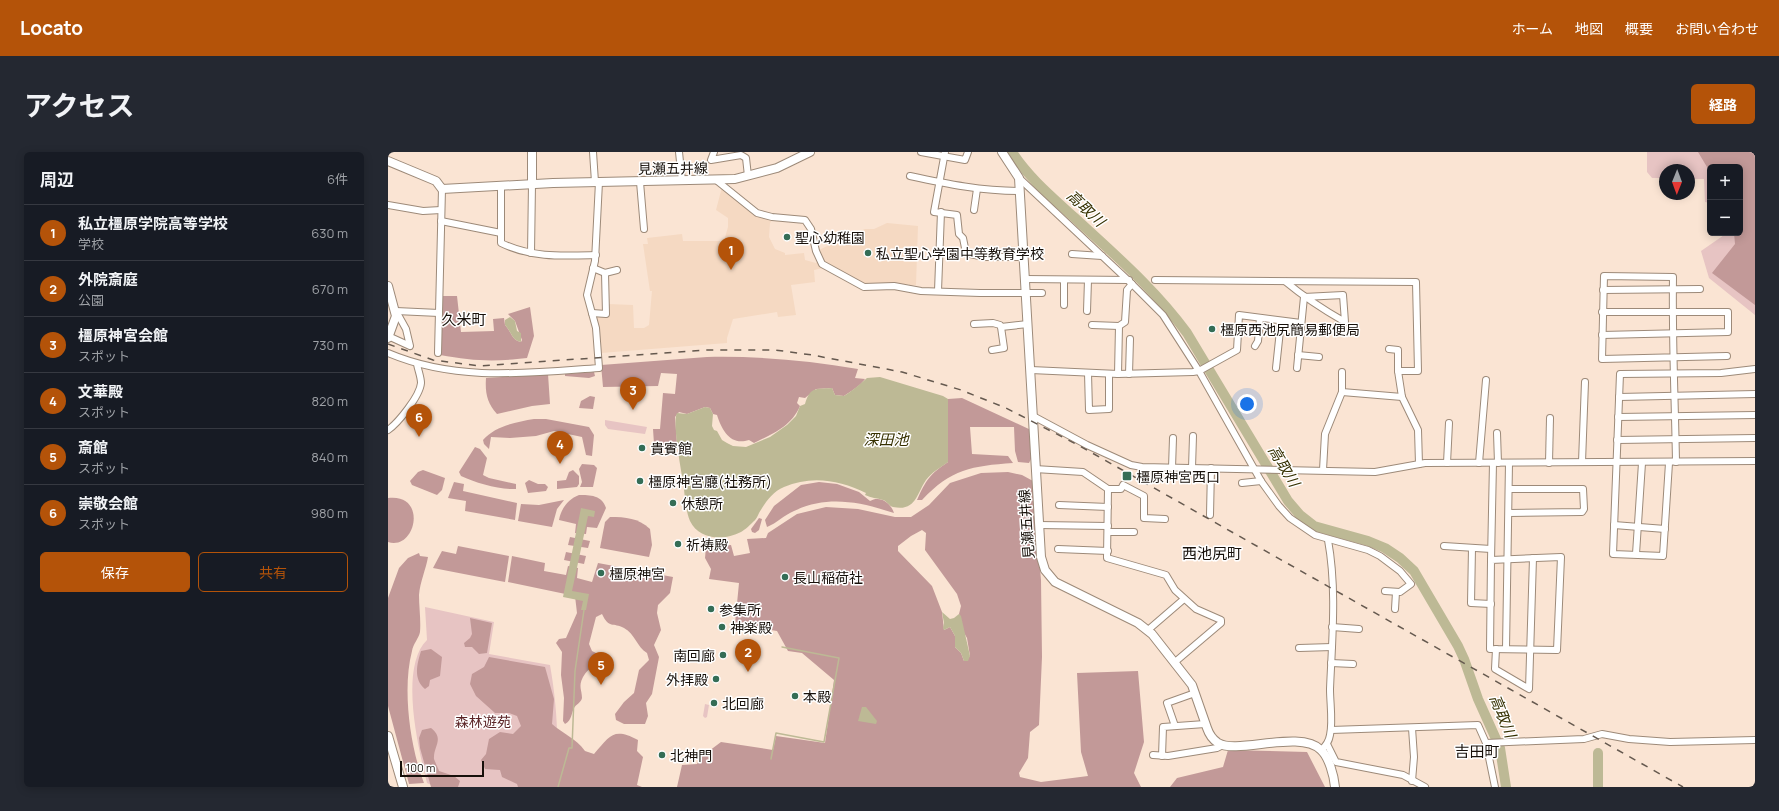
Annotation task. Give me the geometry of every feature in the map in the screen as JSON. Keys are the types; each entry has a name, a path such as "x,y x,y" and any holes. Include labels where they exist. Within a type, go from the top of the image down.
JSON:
{"main road":[{"path":"532,152 532,184"},
{"name":"見瀬五井線","path":"442,189 532,184 716,180 748,176 777,168 810,152"},
{"name":"見瀬五井線","path":"1002,152 1019,178 1034,416 1035,469 1042,564 1054,582 1122,614 1148,630 1189,679 1196,693 1205,724 1210,735 1223,745"},
{"path":"388,161 436,181 442,189"},
{"path":"388,286 396,311 396,316 388,337"},
{"path":"388,736 402,787"},
{"path":"1223,745 1301,742 1324,747 1324,754 1335,787"}],"street":[{"path":"388,353 417,364 473,374 520,373 599,368 596,334 587,295 596,255 597,182 594,152"},
{"path":"679,152 682,181"},
{"path":"714,152 711,160 741,155 746,158 748,176"},
{"path":"921,152 945,154 966,160 968,152"},
{"path":"945,154 934,212 958,215 959,234 963,238 966,253 984,257 1023,257"},
{"path":"910,176 977,189 1020,191"},
{"path":"1019,178 1131,282 1154,305 1170,324 1200,370 1257,469 1261,480 1279,506 1290,518 1302,528 1328,540 1368,550 1390,564 1411,584 1400,592 1386,592"},
{"path":"716,180 757,213 772,217 805,220 811,228 816,251 822,264 864,287 894,286 911,290 1042,293"},
{"path":"640,182 644,229"},
{"path":"531,253 532,184"},
{"path":"501,186 501,243 517,250 531,253 556,256 596,255"},
{"path":"438,353 442,189"},
{"path":"974,210 977,189"},
{"path":"388,205 423,210 441,210"},
{"path":"938,291 941,212"},
{"path":"441,221 501,232"},
{"path":"1072,254 1102,256"},
{"path":"593,268 605,273 617,270"},
{"path":"592,313 606,314 605,273"},
{"path":"1727,356 1674,358 1602,359 1604,276 1673,277 1673,333 1674,358 1674,374 1675,395 1675,416 1676,439 1672,463 1663,556 1613,554 1620,374 1674,374 1721,373 1755,369"},
{"path":"1025,279 1131,282"},
{"path":"1064,280 1064,305"},
{"path":"1087,311 1088,280"},
{"path":"1155,280 1416,282 1418,371 1398,372"},
{"path":"1092,325 1119,326 1124,322 1127,290 1131,282"},
{"path":"1286,282 1304,297 1345,322 1343,296 1304,297"},
{"path":"1603,290 1700,289"},
{"path":"1297,368 1304,297"},
{"path":"396,311 439,313"},
{"path":"388,337 410,346 406,329 396,311"},
{"path":"1602,312 1728,312 1728,332 1602,335"},
{"path":"1031,370 1129,374 1200,370 1237,350 1239,315 1301,323"},
{"path":"1255,346 1258,341 1260,318"},
{"path":"1276,368 1281,321"},
{"path":"974,324 993,323 1000,325 1001,327 1028,324"},
{"path":"1118,374 1119,326"},
{"path":"992,350 1004,348 1001,327"},
{"path":"1129,374 1130,338"},
{"path":"1389,349 1398,350 1398,372 1402,397 1418,430 1419,464"},
{"path":"1298,355 1319,357"},
{"path":"389,428 401,418 419,388 420,379 417,364"},
{"path":"1323,470 1325,434 1342,392 1342,372"},
{"path":"1088,373 1089,410 1109,409 1109,374"},
{"path":"1479,463 1486,380"},
{"path":"1582,462 1585,382"},
{"path":"1342,392 1402,397"},
{"path":"1619,397 1755,394"},
{"path":"1618,417 1755,415"},
{"path":"1034,416 1082,442 1131,465 1142,467 1382,472 1419,464 1447,463 1672,463 1755,461"},
{"path":"1549,463 1550,418"},
{"path":"1447,463 1449,423"},
{"path":"1491,560 1561,557 1557,650 1531,648 1490,649 1491,549 1497,433"},
{"path":"1192,468 1193,436"},
{"path":"1172,468 1173,438"},
{"path":"1617,440 1755,438"},
{"path":"1506,649 1510,489 1509,463"},
{"path":"1636,554 1642,463"},
{"path":"1210,515 1211,468"},
{"path":"1035,469 1083,472 1108,489 1121,489 1123,485 1144,496 1144,518 1165,519"},
{"path":"1242,484 1261,480"},
{"path":"1108,489 1108,558 1166,575 1175,590 1184,599 1203,613 1221,620 1221,623 1176,662"},
{"path":"1509,513 1582,512 1584,509 1583,489 1510,489"},
{"path":"1059,505 1108,506"},
{"path":"1039,525 1134,532"},
{"path":"1614,525 1665,529"},
{"path":"1328,540 1332,566 1331,730 1324,747 1336,762 1395,773 1425,787"},
{"path":"1444,546 1491,549"},
{"path":"1472,548 1470,603 1490,604"},
{"path":"1058,549 1108,551"},
{"path":"1496,649 1495,669 1529,689 1533,558"},
{"path":"1395,609 1396,592"},
{"path":"1148,630 1184,599"},
{"path":"1332,627 1359,629"},
{"path":"1298,648 1332,647"},
{"path":"1331,663 1353,664"},
{"path":"1175,726 1167,703 1196,693"},
{"path":"1162,756 1163,727 1205,724"},
{"path":"1331,730 1478,725 1487,743 1495,787"},
{"path":"1412,728 1414,757 1412,781"},
{"path":"1487,743 1584,739 1602,734 1629,739 1670,742 1755,740"},
{"path":"1153,755 1162,756 1217,748 1223,745"}],"shaded area":[{"path":"1698,152 1755,152 1755,305 1712,273 1735,244 1734,236 1743,236 1743,164 1707,164 1707,167"},
{"path":"722,187 752,213 763,218 773,219 770,223 769,237 775,249 785,253 785,255 804,253 805,260 816,263 818,261 823,268 814,270 815,282 791,285 796,315 778,317 777,312 733,319 727,338 727,343 601,353 596,315 608,315 608,304 633,305 634,328 644,328 649,325 652,291 650,291 643,244 648,244 647,238 682,234 683,241 724,241 728,227 728,218 716,210"},
{"name":"私立聖心学園中等教育学校","path":"887,223 918,226 916,285 867,285 824,263 819,250 865,229 874,229"},
{"path":"442,296 457,296 461,332 494,331 493,319 504,318 505,325 514,338 521,342 522,340 515,321 508,314 530,307 534,336 527,358 484,360 463,359 440,355"},
{"path":"707,357 764,358 820,363 858,369 855,378 865,379 844,396 835,395 832,388 816,389 805,398 799,397 797,403 800,406 792,419 780,429 754,443 749,440 737,441 728,436 717,415 713,414 710,408 705,407 687,414 679,412 675,417 677,443 662,447 654,444 653,429 660,429 663,393 675,394 677,374 661,373 658,386 603,387 601,365"},
{"path":"594,372 595,376 589,378 565,376 565,374"},
{"path":"548,374 550,404 532,406 497,414 491,406 486,393 486,378"},
{"path":"590,396 595,397 593,409 579,408 581,401"},
{"path":"962,398 1031,430 1031,459 1029,463 1018,462 1015,451 1014,427 970,427 972,454 1008,456 1013,463 986,466 963,471 953,475 943,482 922,500 917,500 929,478 948,462 948,399"},
{"path":"534,419 546,419 589,427 594,435 592,456 586,455 582,437 554,431 536,436 510,438 491,437 489,449 484,444 483,440 488,435 500,428 513,423"},
{"path":"475,447 480,449 487,458 483,475 489,478 516,484 516,489 488,486 461,476 459,472"},
{"path":"582,464 594,465 597,468 593,487 580,487 582,482 579,469"},
{"path":"423,470 445,478 442,490 437,495 412,485 410,481 418,472"},
{"path":"573,470 579,476 579,484 577,487 557,489 557,481 566,480 569,472"},
{"path":"1008,472 1022,475 1033,481 1041,580 1042,657 1039,725 1030,732 1028,758 1019,773 1020,777 1041,782 1088,776 1081,752 1077,673 1138,671 1144,742 1134,773 1141,787 677,787 682,765 697,764 701,757 721,742 773,750 776,736 825,743 834,680 802,653 788,651 777,631 735,624 739,583 709,579 711,569 705,558 706,547 731,545 734,556 750,553 747,539 766,538 768,533 797,514 826,507 858,509 895,517 911,517 929,505 950,483 981,473","holes":["922,530 926,533 925,550 957,594 961,606 959,614 963,631 967,638 970,656 964,661 961,653 955,647 955,636 950,627 944,630 942,612 932,586 898,551 898,546 911,536"]},
{"path":"529,480 538,484 545,484 548,487 546,491 528,493 525,483"},
{"path":"454,482 464,484 463,491 517,503 515,520 465,511 466,501 448,498"},
{"path":"819,482 837,484 859,492 870,501 878,499 885,501 893,509 894,513 856,503 819,503 794,511 767,527 765,520 774,506 801,485"},
{"path":"579,495 599,498 602,500 606,508 597,528 587,527 586,534 575,533 576,524 559,520 561,512 566,505"},
{"path":"388,498 401,499 409,504 413,512 414,522 411,531 405,538 398,542 388,542"},
{"path":"564,500 557,509 552,527 518,521 521,504 539,505"},
{"path":"610,517 621,517 636,520 650,529 652,545 649,557 600,548 605,522"},
{"path":"759,518 762,519 759,530 755,533 752,532 751,529"},
{"path":"570,537 590,541 588,548 568,545"},
{"path":"458,546 509,556 505,582 433,568 442,551 456,554"},
{"path":"566,552 586,556 584,564 564,560"},
{"path":"419,553 420,556 428,557 419,595 420,632 413,648 409,666 408,700 411,735 424,783 409,784 388,706 388,598 399,568 408,558"},
{"path":"512,556 545,563 544,571 566,575 568,566 578,568 577,578 592,582 598,563 673,577 670,593 658,605 657,613 661,630 654,645 659,657 652,694 646,703 648,716 645,724 624,724 616,720 615,714 624,702 634,693 639,670 649,660 647,653 628,631 620,626 607,622 602,614 596,617 589,644 592,651 600,655 602,661 585,673 580,685 582,698 573,710 570,719 565,724 563,721 564,698 561,675 562,652 556,643 559,639 566,638 577,613 575,596 508,582"},
{"path":"470,618 492,623 487,653 479,654 472,647 465,647 464,643 472,634"},
{"path":"431,649 442,657 440,676 430,680 429,686 425,689 421,685 417,676 417,666 421,651"},
{"path":"489,657 545,667 554,699 552,724 574,739 585,751 594,754 608,738 617,734 630,736 638,740 637,751 643,757 637,785 642,787 518,787 517,784 502,777 500,770 485,769 481,760 486,754 489,739 500,732 513,734 521,726 517,716 509,713 495,713 476,696 470,684 472,674 484,667"},
{"path":"431,728 435,732 438,739 434,759 439,771 454,776 460,781 458,787 431,787 420,748 419,738 422,730"},
{"path":"1228,750 1307,752 1325,787 1170,787 1177,778 1223,767"}],"green space":[{"path":"1647,152 1755,152 1755,315 1709,278 1701,251 1723,236 1743,236 1743,164 1707,164 1707,202 1705,202 1704,179 1695,179 1695,164 1659,164 1659,178 1652,178 1647,172"},
{"path":"605,420 647,427 645,434 608,429 605,425"},
{"name":"森林遊苑","path":"425,607 494,622 489,654 550,665 557,726 557,757 554,787 436,787 427,783 419,750 413,708 412,688 414,669 419,652 427,640"},
{"path":"705,704 709,705 707,717 705,718 703,716"}],"water":[{"path":"510,317 515,321 517,331 521,333 521,342 514,338 505,325 505,320"},
{"name":"深田池","path":"880,377 943,396 948,399 948,462 928,477 918,496 911,504 907,507 901,508 893,507 884,501 865,495 866,493 836,482 815,480 805,481 784,487 772,495 761,509 755,520 743,531 734,535 727,537 712,537 699,532 694,527 688,516 686,507 676,435 677,413 687,414 705,407 710,408 713,414 712,426 722,440 733,446 746,447 770,437 787,425 796,416 800,406 805,404 809,394 814,390 832,388 835,395 844,396 867,378"},
{"path":"581,508 595,511 594,517 588,516 572,591 589,594 586,610 581,610 583,601 563,597"},
{"path":"942,612 950,619 959,614 961,616 970,656 968,661 964,661 961,653 955,647 955,636 950,627 944,630"},
{"path":"862,707 866,707 877,721 876,724 858,721"}],"waterway":[{"name":"高取川","path":"1012,152 1041,187 1134,273 1175,317 1187,333 1288,501 1300,515 1314,526 1368,541 1385,548 1400,558 1414,571 1458,646 1464,659 1478,699 1500,748 1506,787"},
{"path":"558,787 569,748 572,748 575,671 584,610"},
{"path":"771,759 776,733 824,742 839,658 782,647"},
{"path":"1598,753 1598,787"}],"railway":[{"path":"388,344 433,360 480,366 706,350 775,350 812,355 902,372 961,390 1006,408 1078,445 1683,787"}],"place":[{"name":"聖心幼稚園","path":"787,237"},
{"name":"私立聖心学園中等教育学校","path":"868,253"},
{"name":"私立橿原学院高等学校","path":"731,270"},
{"name":"橿原西池尻簡易郵便局","path":"1212,329"},
{"name":"橿原神宮会館","path":"633,410"},
{"name":"崇敬会館","path":"419,437"},
{"name":"貴賓館","path":"642,448"},
{"name":"文華殿","path":"560,464"},
{"name":"橿原神宮西口","path":"1127,476"},
{"name":"橿原神宮廳(社務所)","path":"640,481"},
{"name":"休憩所","path":"673,503"},
{"name":"祈祷殿","path":"678,544"},
{"name":"橿原神宮","path":"601,573"},
{"name":"長山稲荷社","path":"785,577"},
{"name":"参集所","path":"711,609"},
{"name":"神楽殿","path":"722,627"},
{"name":"南回廊","path":"723,655"},
{"name":"外院斎庭","path":"748,672"},
{"name":"外拝殿","path":"716,679"},
{"name":"斎館","path":"601,685"},
{"name":"本殿","path":"795,696"},
{"name":"北回廊","path":"714,703"},
{"name":"北神門","path":"662,755"}],"district":[{"name":"久米町","path":"464,319"},
{"name":"西池尻町","path":"1212,553"},
{"name":"吉田町","path":"1477,751"}]}
